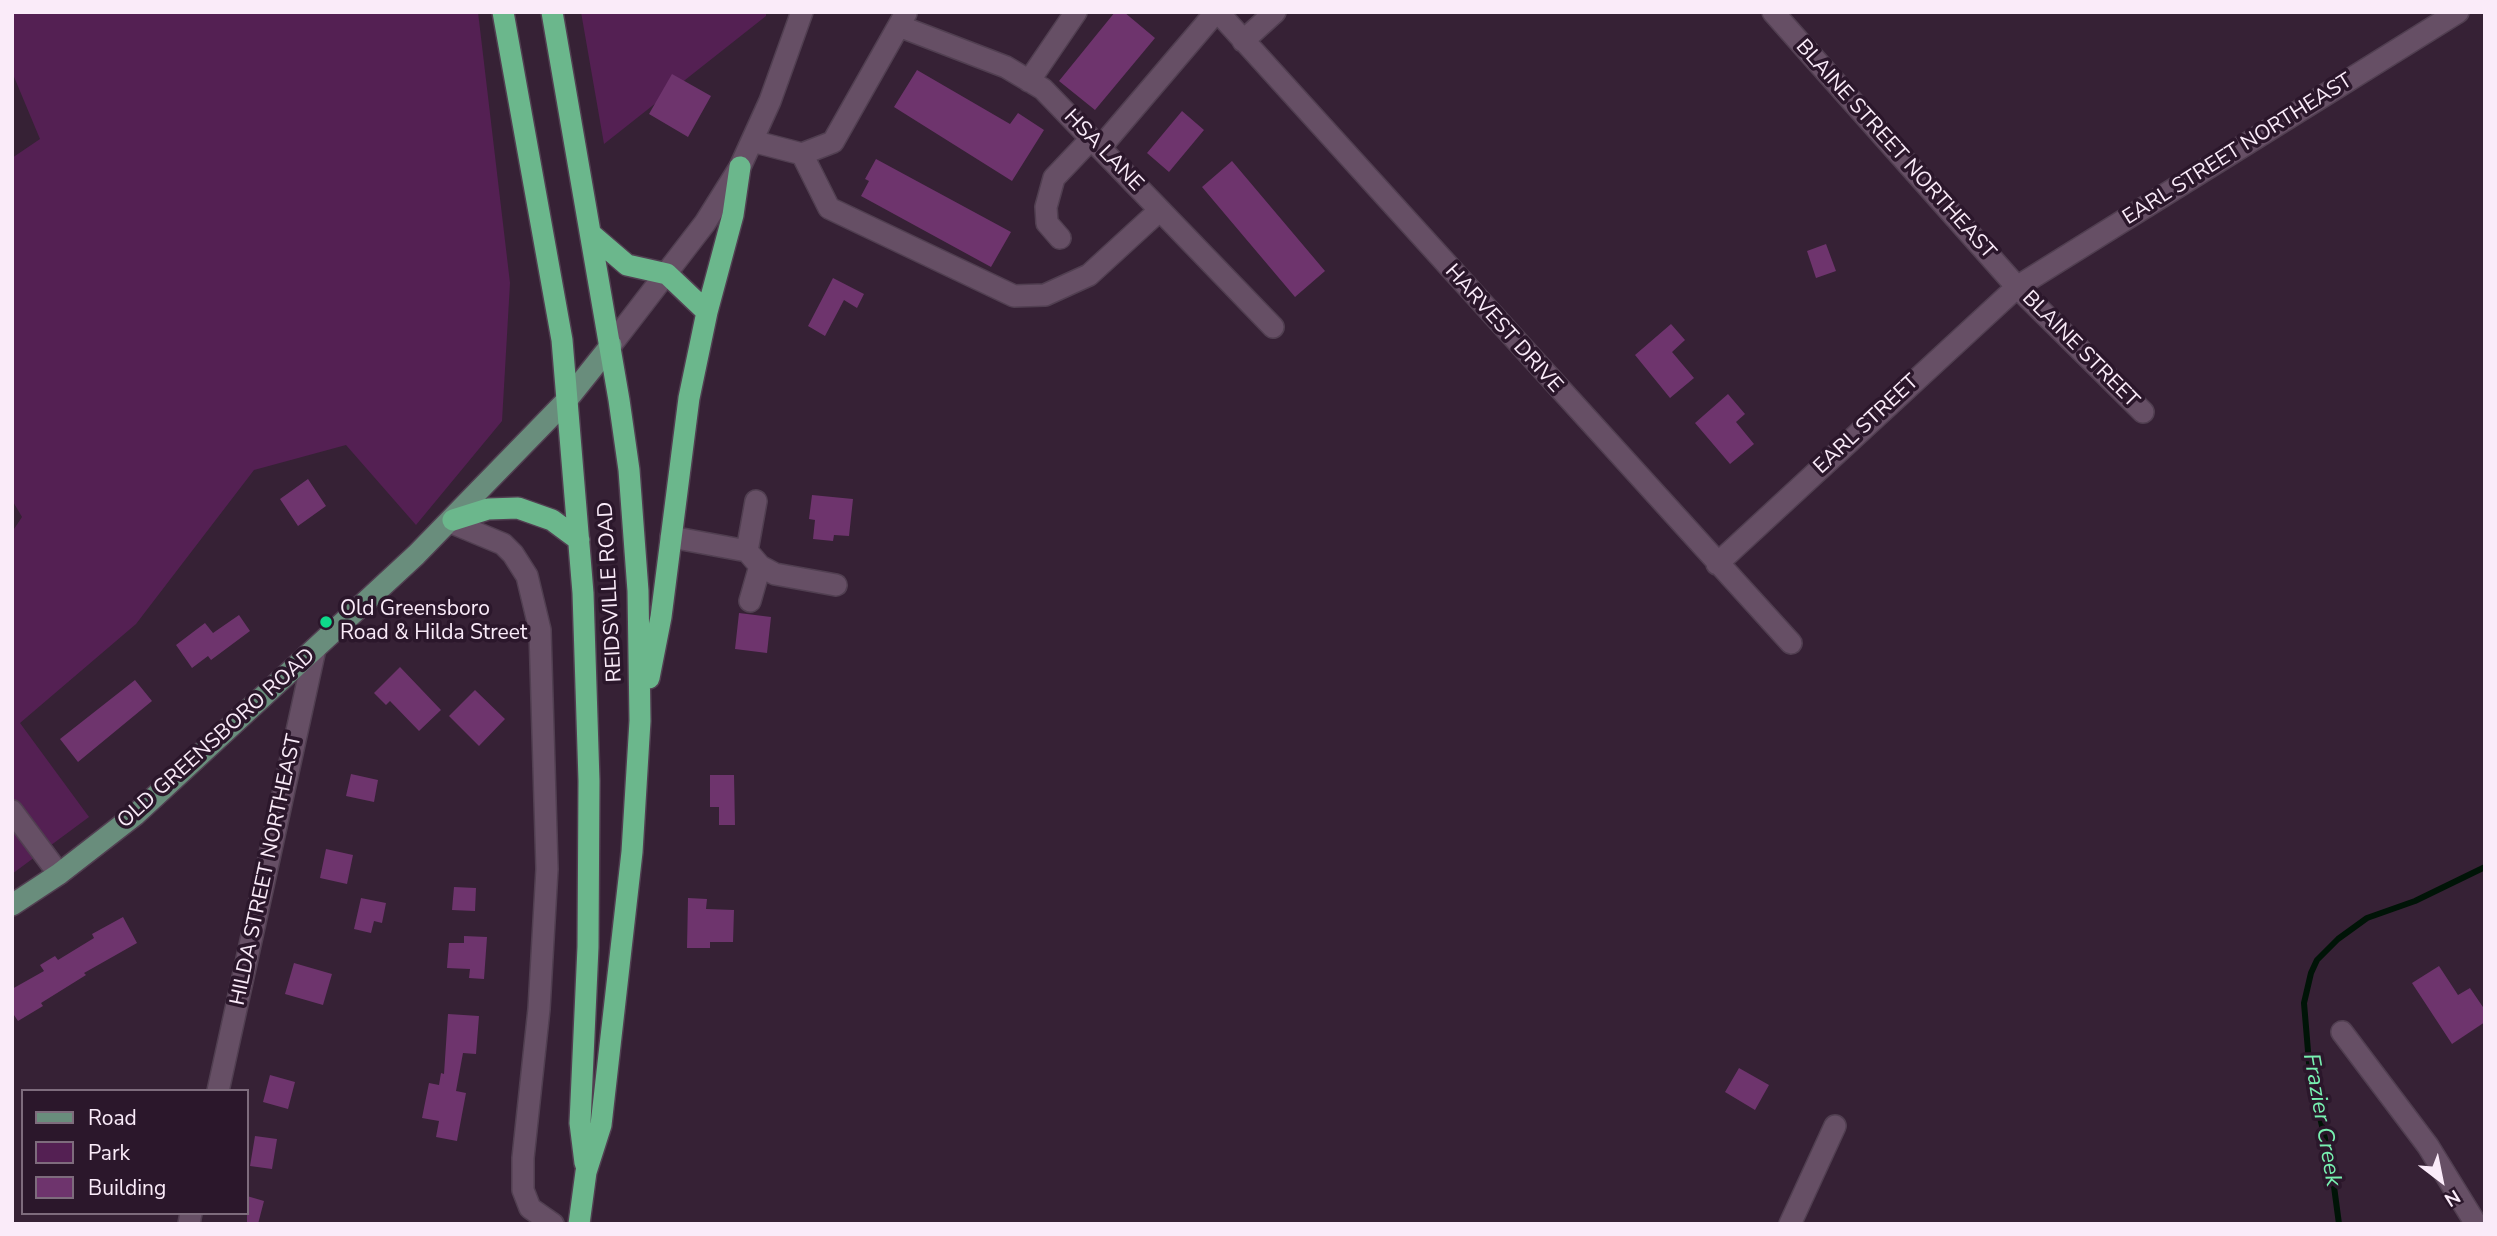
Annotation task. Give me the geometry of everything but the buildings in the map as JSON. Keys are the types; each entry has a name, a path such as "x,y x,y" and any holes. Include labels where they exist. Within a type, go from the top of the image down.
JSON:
{"highway":[{"name":"REIDSVILLE ROAD","path":"503,12 562,340 579,540 589,745 588,947 580,1123 586,1172"},
{"name":"REIDSVILLE ROAD","path":"552,12 611,345 635,529 640,721 632,852 601,1125 586,1172 579,1224"},
{"path":"640,721 661,617 689,398 707,312 733,215 740,167"},
{"path":"592,235 628,265 667,274 707,312"},
{"path":"452,521 488,509 518,508 552,520 579,540"}],"main road":[{"name":"OLD GREENSBORO ROAD","path":"12,905 59,874 135,815 452,521 567,400 611,345"}],"street":[{"path":"611,345 705,223 740,167 802,12"},
{"path":"1029,81 1076,12"},
{"path":"1060,238 1047,223 1046,207 1055,178 1096,144 1217,12"},
{"name":"HARVEST DRIVE","path":"1217,12 1791,643"},
{"path":"1243,41 1275,12"},
{"name":"BLAINE STREET NORTHEAST","path":"1773,12 2017,287"},
{"name":"EARL STREET NORTHEAST","path":"2017,287 2458,12"},
{"path":"752,141 802,154 833,142 902,19"},
{"name":"HSA LANE","path":"902,19 1006,67 1043,89 1273,327"},
{"path":"802,154 830,208 1014,296 1045,295 1089,275 1160,210"},
{"name":"BLAINE STREET","path":"2017,287 2143,412"},
{"name":"EARL STREET","path":"1717,564 2017,287"},
{"path":"750,600 756,501"},
{"path":"452,521 503,544 513,554 527,576 540,630 547,869 539,1009 523,1158 523,1190 530,1208 553,1224"},
{"path":"671,537 754,559 775,574 836,585"},
{"name":"HILDA STREET NORTHEAST","path":"218,1089 315,649"},
{"path":"12,811 59,874"},
{"path":"2342,1032 2428,1146 2476,1224"},
{"path":"1790,1224 1835,1126"}],"green space":[{"path":"12,12 478,12 510,283 502,421 416,525 346,445 254,470 136,624 20,723 89,817 12,874 12,532 22,517 12,500 12,158 40,139 12,72"},
{"path":"581,12 766,12 766,16 604,144"}],"waterway":[{"name":"Frazier Creek","path":"2339,1224 2331,1164 2310,1075 2304,1003 2311,973 2317,960 2338,939 2367,918 2415,901 2485,867"}],"place":[{"name":"Old Greensboro Road & Hilda Street","path":"326,622"}]}
